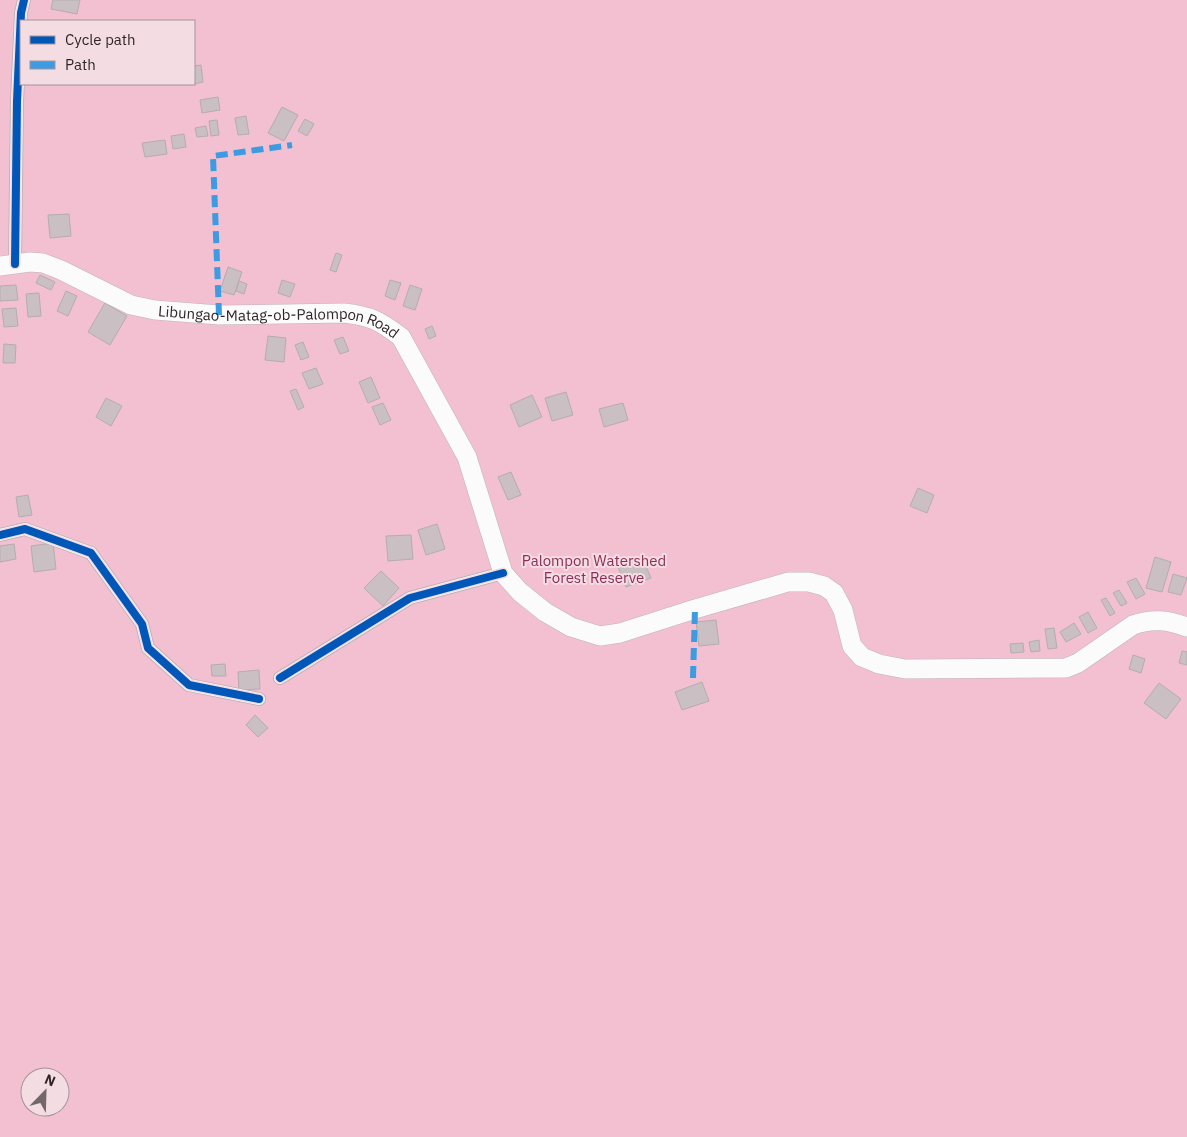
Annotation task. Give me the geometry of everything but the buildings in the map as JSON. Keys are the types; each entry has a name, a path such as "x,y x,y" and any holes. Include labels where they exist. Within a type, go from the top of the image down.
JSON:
{"main road":[{"name":"Libungao-Matag-ob-Palompon Road","path":"7,265 43,263 131,305 155,310 219,315 344,313 364,315 384,323 401,337 467,457 503,573 520,592 545,612 571,627 600,636 620,633 788,582 809,582 824,586 834,593 843,610 852,646 862,657 878,664 905,669 1066,668 1078,663 1133,625 1144,621 1171,621 1187,627"}],"street":[{"path":"21,20 24,0"},
{"path":"7,265 20,42"},
{"path":"0,535 25,529 91,553 142,624 148,648 189,685 259,699"},
{"path":"280,678 410,598 503,573"}],"green space":[{"name":"Palompon Watershed Forest Reserve","path":"0,0 1187,0 1187,1137 0,1137"}],"marked path":[{"path":"219,315 213,156 292,145"},
{"path":"693,678 695,609"}],"cycle path":[{"path":"21,20 24,0"},
{"path":"15,264 17,101 20,35"},
{"path":"0,535 25,529 91,553 142,624 148,648 189,685 259,699"},
{"path":"280,678 410,598 503,573"}]}
